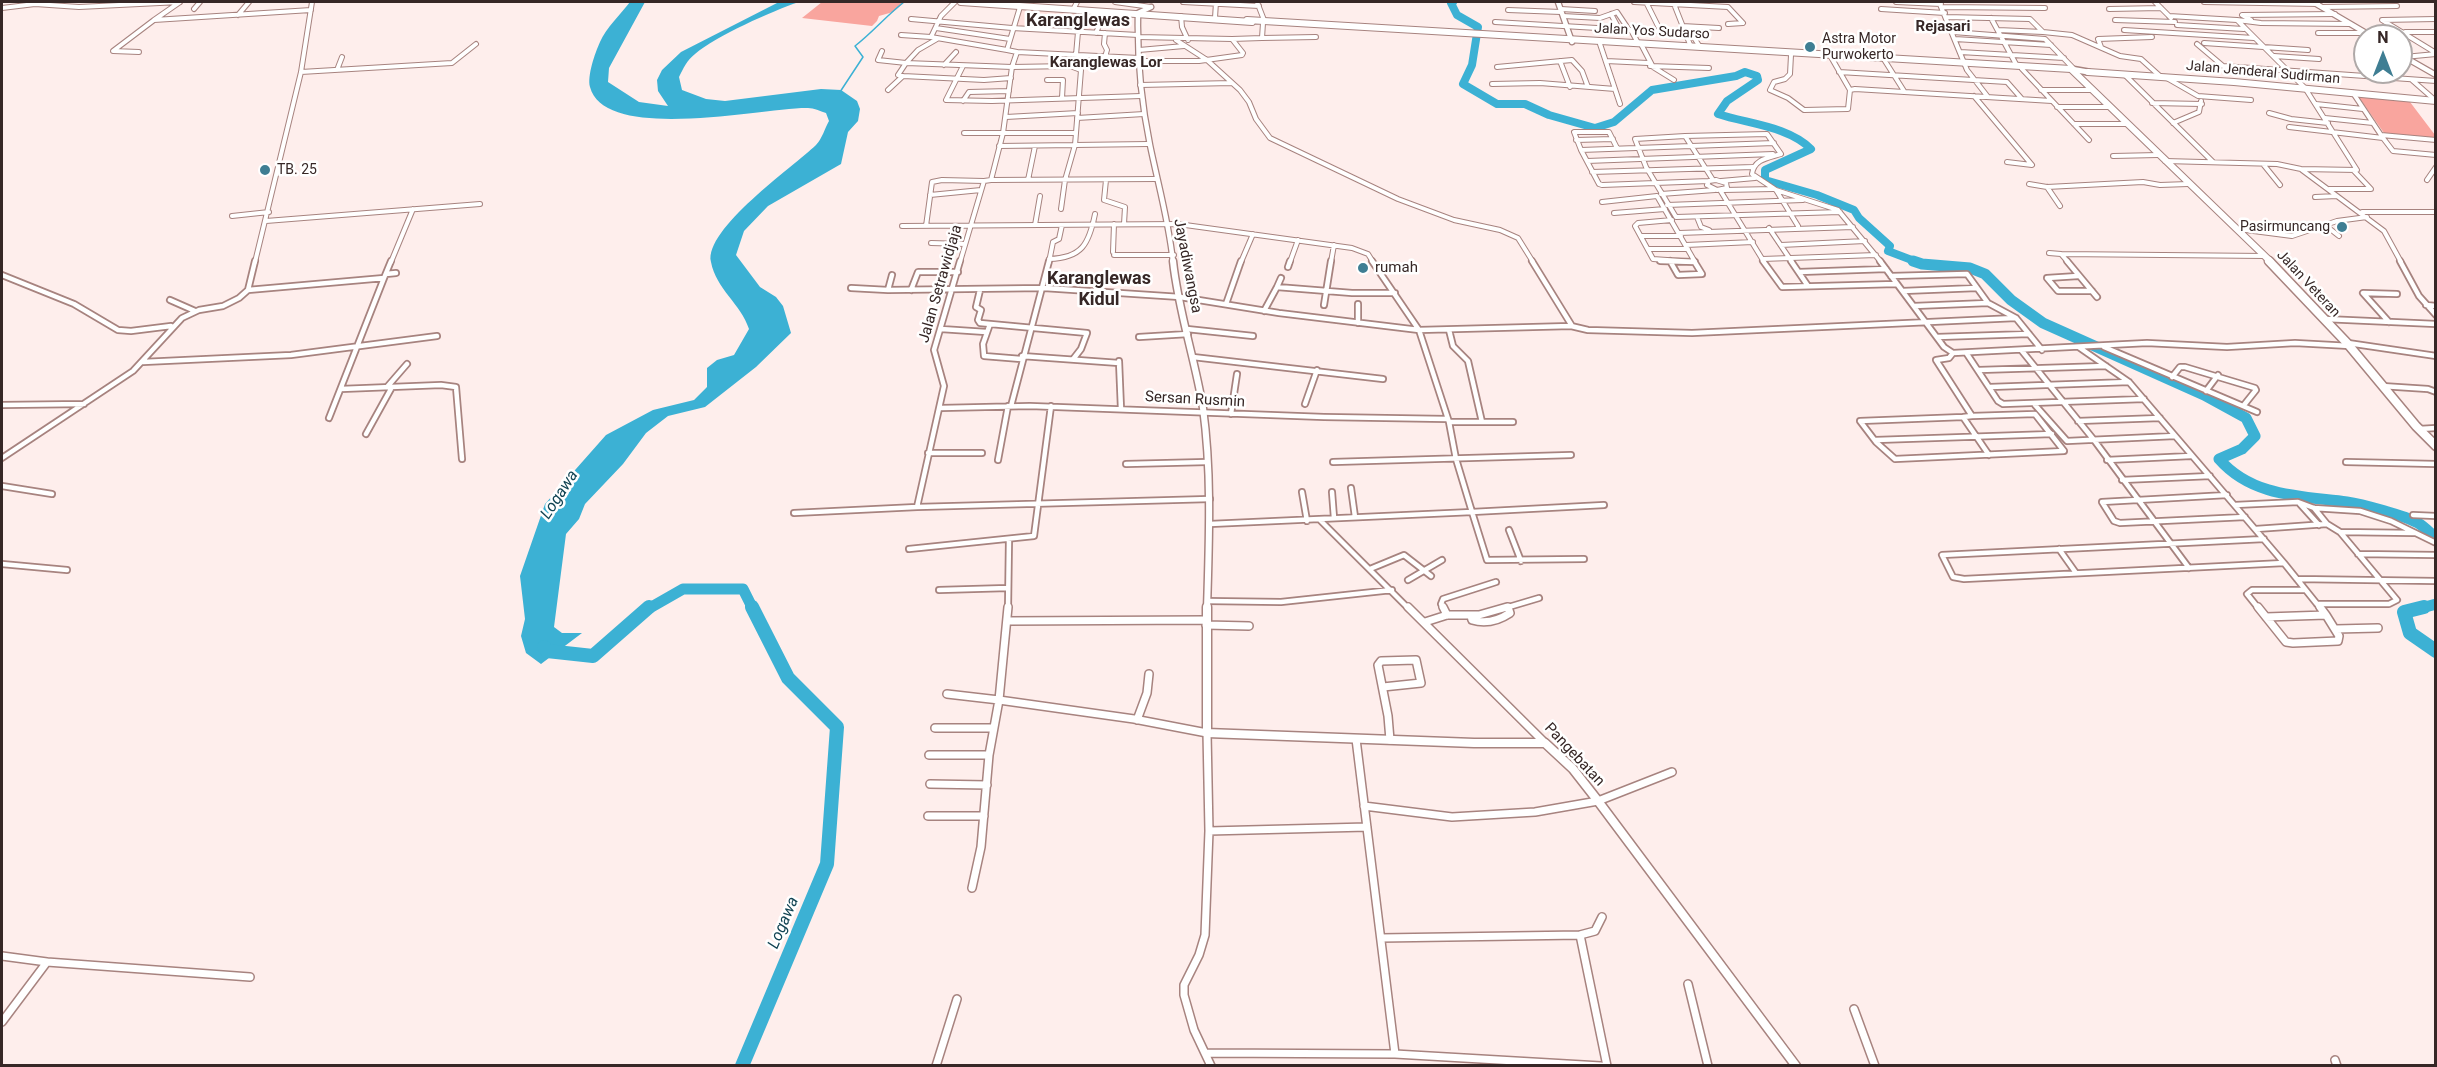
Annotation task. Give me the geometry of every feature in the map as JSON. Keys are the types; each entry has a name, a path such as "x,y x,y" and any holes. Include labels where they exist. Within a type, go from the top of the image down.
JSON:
{"highway":[{"name":"Jalan Yos Sudarso","path":"961,2 1885,61 2073,70"},
{"name":"Jalan Yos Sudarso","path":"1501,36 1536,37 1600,44 1701,47 1965,65"},
{"name":"Jalan Veteran","path":"2073,70 2161,158 2265,256 2325,319 2418,429 2436,446"}],"main road":[{"path":"2073,70 2088,72"},
{"name":"Jalan Jenderal Sudirman","path":"2088,72 2306,88 2434,102"}],"street":[{"path":"2,8 34,4 79,7 181,2"},
{"path":"139,52 113,51 181,2"},
{"path":"194,9 200,2"},
{"path":"238,15 249,2"},
{"path":"2,275 74,304 118,330 130,331 171,326 195,311 233,304 248,290 269,212 301,72 312,2"},
{"path":"931,37 941,16 955,2"},
{"path":"1073,9 1077,2"},
{"path":"1115,2 1151,5 1165,15"},
{"path":"1183,2 1258,4 1264,21 1262,38"},
{"path":"1215,18 1216,2"},
{"path":"1558,2 1571,41"},
{"path":"1634,2 1690,3 1728,7 1743,23 1728,24"},
{"path":"1646,2 1661,32"},
{"path":"1896,2 2045,8"},
{"path":"1902,2 1906,11"},
{"path":"2156,2 2187,34"},
{"path":"2204,2 2397,6"},
{"path":"1674,4 1691,47"},
{"path":"1941,4 1965,65 1988,97"},
{"path":"2318,4 2353,26"},
{"path":"1138,13 1151,5"},
{"path":"1007,50 1020,7"},
{"path":"2109,9 2161,8"},
{"path":"1881,9 2030,19 2043,32"},
{"path":"154,20 311,10"},
{"path":"1508,10 1562,12 1595,10"},
{"path":"1096,33 1105,11"},
{"path":"1562,12 1600,18 1619,13 1640,45 1649,64 1674,80"},
{"name":"Jayadiwangsa","path":"1138,13 1140,85 1148,144 1168,224 1175,274 1203,411 1210,499 1206,623 1207,733"},
{"path":"1611,14 1619,29"},
{"path":"2301,14 2314,24"},
{"path":"2252,21 2242,15 2335,14"},
{"path":"1181,16 1182,27 1188,40"},
{"path":"2169,16 2350,24"},
{"path":"1991,18 2010,55 2020,68 2089,140"},
{"path":"911,19 1176,40 1316,37"},
{"path":"2389,24 2382,20 2436,19"},
{"path":"2115,20 2245,29"},
{"path":"2237,20 2306,88 2350,162 2356,168 2354,171"},
{"path":"1495,22 1684,33 1694,35 1701,47"},
{"path":"1533,24 1536,37"},
{"path":"1682,26 1719,28"},
{"path":"936,28 1010,39"},
{"path":"1998,30 2068,34 2120,56 2141,59 2163,77 2199,96 2251,100"},
{"path":"2124,30 2254,38"},
{"path":"1070,66 1078,32"},
{"path":"1953,32 2043,38 2073,70"},
{"path":"2101,47 2098,39 2153,37 2148,32"},
{"path":"2413,32 2436,32"},
{"path":"1105,33 1104,44 1107,50 1105,57"},
{"path":"2318,33 2353,33"},
{"path":"901,35 931,37 1017,52 1139,60 1204,61 1243,55 1232,39"},
{"path":"1163,38 1163,49"},
{"path":"937,39 918,50 898,72 898,75 955,79 1011,78"},
{"path":"1956,39 2051,45"},
{"path":"2413,39 2436,54"},
{"path":"1176,40 1232,83 1249,102 1265,134 1272,140 1398,199 1454,220 1500,230 1518,238 1570,326"},
{"path":"2204,43 2308,50"},
{"path":"301,72 452,63 476,44"},
{"path":"1600,44 1620,104"},
{"path":"2197,44 2223,66 2353,75"},
{"path":"1139,50 1184,46"},
{"path":"882,51 878,60 1012,68 1070,66 1080,70 1080,98 1075,145 1065,180 1061,209"},
{"path":"944,65 956,52"},
{"path":"992,180 1006,117 1012,68 1017,52"},
{"path":"1960,52 2064,58"},
{"path":"2413,55 2436,54"},
{"path":"1791,55 1790,74 1785,79 1774,82 1770,88 1801,109 1848,109 1850,90 1831,57"},
{"path":"2274,56 2319,59"},
{"path":"337,70 342,57"},
{"path":"1560,61 1570,87"},
{"path":"1497,67 1574,61 1588,87"},
{"path":"1606,61 1709,68"},
{"path":"1885,61 1904,91"},
{"path":"2413,62 2436,75"},
{"path":"963,66 946,99 963,101 1141,96"},
{"path":"1052,75 1053,66"},
{"path":"1839,72 2008,82 2022,99"},
{"path":"2125,75 2213,162"},
{"path":"888,90 903,76"},
{"path":"1047,80 1063,80 1062,98"},
{"path":"2413,80 2436,81"},
{"path":"2413,82 2434,102"},
{"path":"1140,85 1232,83"},
{"path":"1492,84 1540,83 1615,89"},
{"path":"1850,90 1904,91 2052,101"},
{"path":"2041,90 2091,90"},
{"path":"963,101 969,92 1009,91"},
{"path":"2353,93 2393,151 2436,155"},
{"path":"1974,96 2032,165 2007,162"},
{"path":"2173,123 2199,112 2202,104 2199,96"},
{"path":"2152,103 2202,104"},
{"path":"2316,104 2363,109"},
{"path":"2057,107 2108,106"},
{"path":"2269,112 2291,119 2328,123"},
{"path":"1006,117 1144,114"},
{"path":"2325,118 2373,123"},
{"path":"2074,124 2126,124"},
{"path":"2289,127 2436,140"},
{"path":"1617,148 1613,139 1606,132 1575,132 1573,134 1592,172 1602,185 1755,178"},
{"path":"964,133 1076,133"},
{"path":"1670,261 1676,274 1680,276 1701,275 1643,159 1636,138 1763,133 1768,135 1781,154"},
{"path":"1685,136 1706,168 1711,180 1708,186 1720,190 1730,203 1762,259 1782,286 1896,284"},
{"path":"1576,140 1613,139"},
{"path":"1581,150 1774,143"},
{"path":"999,146 1148,144"},
{"path":"1029,180 1035,146"},
{"path":"1587,161 1781,154"},
{"path":"1781,154 1759,161 1753,167 1752,174 1755,178 1774,189 1840,212 1876,255 1946,349 1953,353 2147,343 2234,347 2295,343 2348,345 2436,356"},
{"path":"2113,156 2354,171 2372,189 2327,189"},
{"path":"2264,164 2280,185"},
{"path":"1592,172 1753,167"},
{"path":"2427,180 2436,167"},
{"path":"2301,169 2384,231 2419,296 2436,315"},
{"path":"926,226 934,181 1156,179"},
{"path":"1106,180 1103,199 1125,207 1124,224"},
{"name":"Jalan Setrawidjaja","path":"917,507 945,382 934,356 984,181"},
{"path":"1720,190 1727,186 1721,181"},
{"path":"2029,184 2047,187 2143,182 2160,185 2188,184"},
{"path":"2047,187 2060,206"},
{"path":"1662,194 1774,189"},
{"path":"1774,189 1797,226"},
{"path":"930,195 948,195 961,190 981,190"},
{"path":"1602,202 1653,195 1657,196 1676,217 1840,212"},
{"path":"1035,225 1040,196"},
{"path":"2315,197 2337,196"},
{"path":"1614,213 1666,207 1808,200"},
{"path":"266,221 480,204"},
{"path":"329,417 413,209"},
{"path":"232,216 269,212"},
{"path":"2360,212 2436,212"},
{"path":"1049,259 1065,258 1079,253 1090,235 1095,214"},
{"path":"1696,217 1706,230 1852,226"},
{"path":"2238,229 2292,236 2325,225 2367,217"},
{"path":"1691,219 1636,224 1656,260 1695,262"},
{"path":"1114,224 1114,253 1174,255"},
{"path":"902,226 1168,224 1359,249 1368,254 1419,330 1448,421 1456,459 1486,560 1584,559"},
{"path":"998,460 1009,406 1030,327 1044,288 1053,242 1059,239 1062,225"},
{"path":"2325,225 2339,236"},
{"path":"1770,229 1797,226 1852,226"},
{"path":"1642,236 1745,229"},
{"path":"1770,229 1808,286"},
{"path":"1226,304 1234,278 1253,234"},
{"path":"1288,267 1298,240"},
{"path":"1781,245 1865,241"},
{"path":"1649,249 1753,242"},
{"path":"931,243 965,244"},
{"path":"1324,305 1334,245"},
{"path":"2049,253 2265,256"},
{"path":"2061,254 2097,297"},
{"path":"1762,259 1876,255"},
{"path":"1799,272 1886,269"},
{"path":"911,290 918,272 958,272"},
{"path":"248,290 396,273"},
{"path":"1891,276 1965,273 1988,303 2016,318 2042,350"},
{"path":"888,290 892,275"},
{"path":"2078,276 2047,278 2058,291 2092,291"},
{"path":"1264,311 1281,278"},
{"path":"1277,287 1326,291 1395,292"},
{"path":"851,288 888,290 1044,288 1180,297 1264,311 1419,330 1570,326 1588,330 1692,333 2016,318"},
{"path":"1903,291 1977,288"},
{"path":"980,290 976,307 981,310 978,322 1087,333 1081,349 1074,358"},
{"path":"2389,322 2363,293 2397,294"},
{"path":"170,300 195,311"},
{"path":"1914,306 1988,303"},
{"path":"1358,304 1358,323"},
{"path":"2426,306 2436,306"},
{"path":"2325,319 2436,324"},
{"path":"990,324 983,344 985,357 1119,361 1121,409"},
{"path":"2,458 134,371 168,334 171,326"},
{"path":"941,329 986,332"},
{"path":"1449,330 1453,346 1468,361 1482,422"},
{"path":"1139,337 1188,331 1252,336"},
{"path":"1937,337 2029,334"},
{"path":"143,362 228,361 357,350 437,336"},
{"path":"2102,347 2257,412"},
{"path":"2082,348 2129,382 2144,399 2306,590 2336,629 2340,639 2338,641 2293,644 2286,642 2248,592 2306,590"},
{"path":"2022,351 2094,440 2189,568"},
{"path":"1953,353 1949,358 1936,360 1972,416"},
{"path":"1967,354 2001,404 2064,404 2144,399"},
{"path":"1193,357 1383,379"},
{"path":"366,434 390,387 407,364"},
{"path":"1979,370 2108,366"},
{"path":"2172,377 2182,367 2218,375 2256,389 2244,405"},
{"path":"1305,404 1317,370"},
{"path":"1231,414 1237,374"},
{"path":"2206,391 2218,375"},
{"path":"1990,387 2129,382"},
{"path":"341,389 441,385 456,387 462,459"},
{"path":"2382,386 2436,391"},
{"path":"2,405 84,404"},
{"path":"2035,405 2064,440 2175,436"},
{"path":"909,549 1034,536 1051,406"},
{"name":"Sersan Rusmin","path":"941,408 1051,406 1368,420 1513,422"},
{"path":"2035,414 2064,451 1895,459 1889,456 1869,435 1860,421 1963,417 1972,416 2035,414"},
{"path":"1963,417 1989,456"},
{"path":"2078,421 2160,418"},
{"path":"2418,429 2436,428"},
{"path":"1876,440 2052,434"},
{"path":"928,453 982,453"},
{"path":"1333,462 1571,455"},
{"path":"2107,459 2191,456"},
{"path":"1126,464 1207,462"},
{"path":"2346,462 2436,464"},
{"path":"2122,480 2210,476"},
{"path":"2,486 52,494"},
{"path":"1351,488 1355,517"},
{"path":"1302,492 1307,520"},
{"path":"1332,492 1334,518"},
{"path":"2227,495 2102,502 2116,522 2245,517"},
{"path":"794,513 917,507 1210,499"},
{"path":"2235,505 2298,502 2314,508 2360,511 2417,532 2436,543"},
{"path":"2298,502 2319,525"},
{"path":"1210,524 1604,505"},
{"path":"2314,508 2327,524 2340,532 2396,597 2396,603 2317,604"},
{"path":"2413,515 2436,516"},
{"name":"Pangebatan","path":"1320,520 1573,769 1796,1065"},
{"path":"2256,529 2327,524"},
{"path":"1509,530 1521,561"},
{"path":"2340,532 2417,532"},
{"path":"972,888 981,848 992,728 999,700 1008,621 1009,539"},
{"path":"2264,539 1945,554 1942,557 1953,577 1960,580 2284,563"},
{"path":"2059,549 2076,573"},
{"path":"2358,554 2436,555"},
{"path":"1371,569 1404,555 1431,576"},
{"path":"1408,580 1442,561"},
{"path":"2,564 67,570"},
{"path":"2297,579 2436,581"},
{"path":"1447,615 1441,604 1443,599 1496,582"},
{"path":"939,590 1008,588"},
{"path":"1207,601 1281,602 1392,590"},
{"path":"1425,622 1447,615 1471,616 1472,620 1479,622 1505,617 1510,613 1508,607 1539,598"},
{"path":"2266,617 2326,615"},
{"path":"1008,621 1206,623 1249,626"},
{"path":"2336,629 2378,628"},
{"path":"1383,687 1421,683 1416,660 1381,661 1378,668 1383,687 1390,740"},
{"path":"1137,720 1147,693 1149,674"},
{"path":"947,694 1137,720 1207,733 1545,743"},
{"path":"935,728 992,728"},
{"path":"1207,733 1209,831 1205,935 1199,955 1184,985 1184,995 1194,1030 1211,1065"},
{"path":"1356,739 1395,1054"},
{"path":"929,755 989,755"},
{"path":"1364,806 1452,818 1535,812 1598,801 1672,772"},
{"path":"930,784 987,785"},
{"path":"928,816 984,816"},
{"path":"1209,831 1367,827"},
{"path":"1381,938 1580,935 1595,931 1602,917"},
{"path":"1580,935 1607,1065"},
{"path":"2,956 47,962 250,977"},
{"path":"2,1022 47,962"},
{"path":"1688,984 1708,1065"},
{"path":"936,1065 957,999"},
{"path":"1854,1010 1875,1065"},
{"path":"1207,1053 1395,1054 1601,1065"}],"shaded area":[{"path":"822,2 905,2 893,12 879,16 872,26 802,18"},
{"path":"1020,7 1103,12 1097,32 1016,28"},
{"path":"2358,96 2410,102 2435,135 2435,139 2384,133"}],"water":[{"path":"630,2 645,2 609,68 608,82 639,102 668,106 658,91 657,80 662,70 681,52 777,3 799,2 774,11 704,47 687,62 679,77 682,90 706,99 725,101 821,89 841,90 857,101 860,109 858,121 848,132 841,164 768,206 744,231 736,255 760,287 776,297 783,306 791,333 756,367 705,407 668,416 646,433 623,464 585,504 579,519 566,534 554,627 562,633 582,633 541,664 526,653 521,636 525,619 520,576 545,504 606,435 653,410 694,400 707,387 707,368 717,360 734,355 749,329 714,272 711,262 713,248 721,233 752,199 816,145 829,121 826,113 810,108 725,116 654,118 624,114 602,104 590,87 592,64 603,37"}],"waterway":[{"path":"840,92 863,57 855,46 904,2"},
{"path":"1453,2 1451,3 1457,15 1478,27 1472,65 1463,84 1497,104 1525,104 1549,115 1595,128 1614,122 1652,90 1736,76 1745,72 1757,76 1758,80 1727,101 1718,114 1779,130 1802,141 1811,149 1765,170 1765,180 1817,195 1854,210 1859,218 1890,246 1888,251 1917,262"},
{"path":"1913,261 1922,264 1970,268 1985,274 2011,300 2043,323 2204,395 2246,418 2255,436 2242,449 2219,459 2232,472 2246,481 2262,488 2295,496 2354,503 2394,514 2418,523 2436,538"},
{"name":"Logawa","path":"648,609 683,589 743,589 752,607"},
{"path":"2418,609 2436,604"},
{"name":"Logawa","path":"544,647 547,651 593,656 649,607"},
{"name":"Logawa","path":"742,1066 827,864 837,727 788,678 752,607"},
{"path":"2424,607 2404,612 2410,633 2436,651"}],"place":[{"name":"Astra Motor Purwokerto","path":"1810,47"},
{"name":"TB. 25","path":"265,170"},
{"name":"Pasirmuncang","path":"2342,227"},
{"name":"rumah","path":"1363,268"}],"district":[{"name":"Karanglewas","path":"1078,21"},
{"name":"Rejasari","path":"1943,27"},
{"name":"Karanglewas Lor","path":"1106,63"},
{"name":"Karanglewas Kidul","path":"1099,289"}]}
